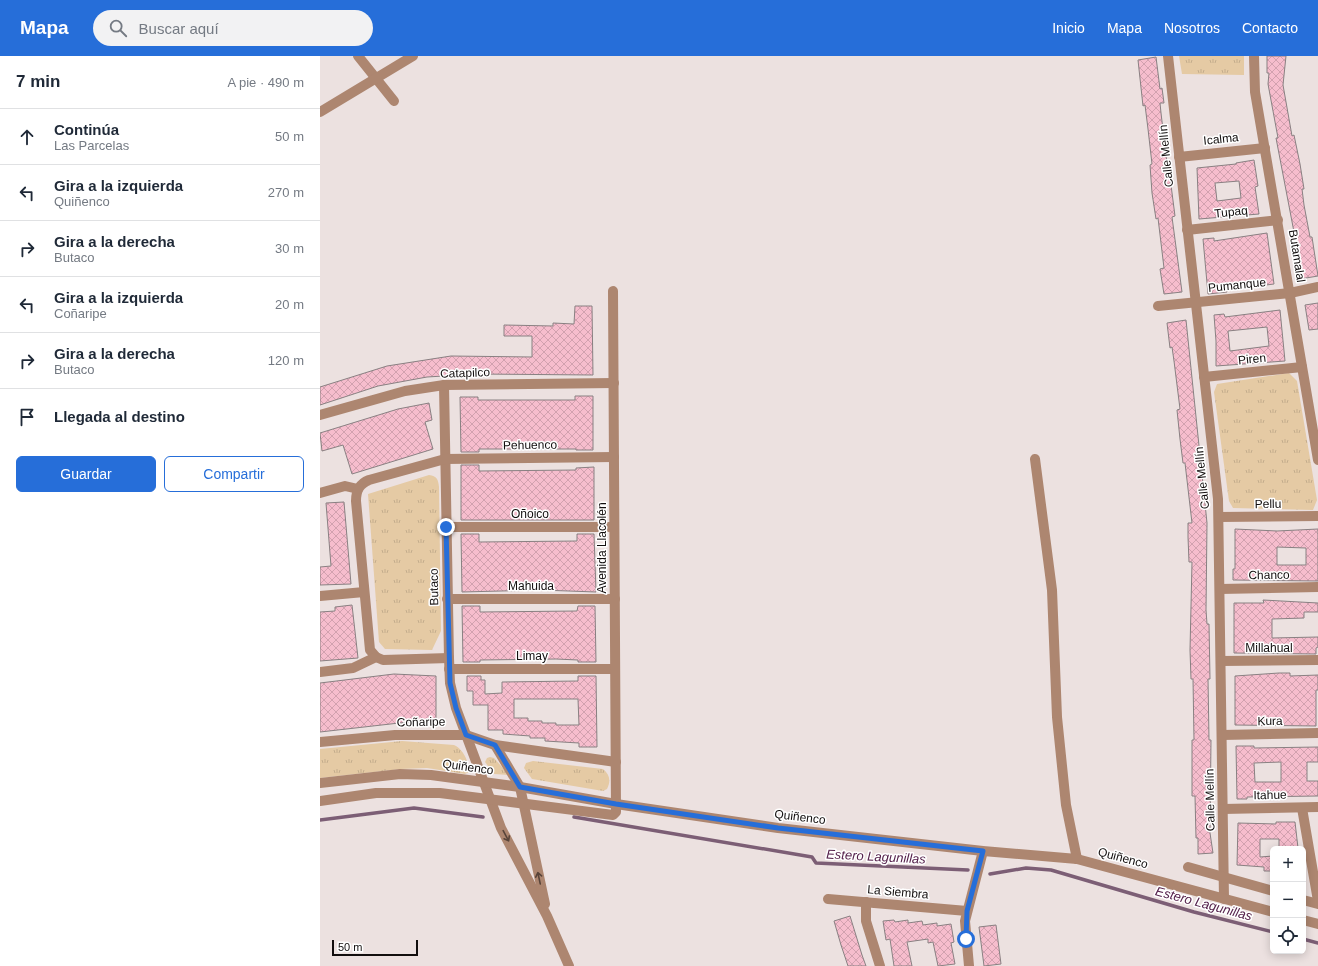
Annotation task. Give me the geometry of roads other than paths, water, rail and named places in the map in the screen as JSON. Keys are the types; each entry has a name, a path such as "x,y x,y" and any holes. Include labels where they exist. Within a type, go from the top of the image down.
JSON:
{"street":[{"path":"358,56 394,101"},
{"path":"320,112 413,56"},
{"name":"Calle Mellín","path":"1168,56 1219,517 1224,899"},
{"name":"Butamalal","path":"1254,56 1253,83 1278,220 1318,460"},
{"name":"Icalma","path":"1179,157 1265,148"},
{"name":"Tupaq","path":"1188,230 1278,220"},
{"name":"Pumanque","path":"1158,306 1290,293 1318,288"},
{"name":"Avenida Llacolén","path":"613,291 616,804"},
{"name":"Piren","path":"1204,376 1302,367"},
{"name":"Catapilco","path":"320,415 405,391 444,385 614,384"},
{"name":"Butaco","path":"444,385 447,599 449,669 452,694 501,828 547,916"},
{"name":"Pehuenco","path":"358,489 369,480 445,459 614,457"},
{"path":"1036,459 1052,590 1057,717 1066,805 1077,859"},
{"path":"320,493 345,486 358,489 356,501 369,645 376,657 383,660 449,658"},
{"name":"Pellu","path":"1219,517 1318,516"},
{"name":"Oñoico","path":"446,527 614,527"},
{"name":"Chanco","path":"1220,589 1318,587"},
{"path":"320,596 364,592"},
{"name":"Mahuida","path":"447,599 615,599"},
{"path":"320,672 353,668 376,657"},
{"name":"Millahual","path":"1221,661 1318,660"},
{"name":"Limay","path":"449,669 615,668"},
{"name":"Kura","path":"1222,735 1318,733"},
{"name":"Coñaripe","path":"320,742 395,735 466,735 495,745 616,762"},
{"path":"495,745 520,787 547,916 569,966"},
{"name":"Quiñenco","path":"320,783 400,774 431,775 520,787 616,804 778,828 983,851 1077,859 1270,911"},
{"path":"320,801 376,794 408,792 440,793 524,805 613,814 616,812 616,804"},
{"path":"1302,808 1318,903 1306,901"},
{"name":"Itahue","path":"1223,809 1318,808"},
{"path":"969,966 965,930 967,911 983,851"},
{"path":"1188,867 1270,890"},
{"name":"La Siembra","path":"828,899 967,911"},
{"path":"866,902 866,921 880,966"},
{"path":"1306,921 1318,924"}],"waterway":[{"name":"Estero Lagunillas","path":"320,820 414,808 483,817"},
{"name":"Estero Lagunillas","path":"574,817 812,857 816,863 968,870"},
{"name":"Estero Lagunillas","path":"990,874 1026,868 1051,870 1194,912 1270,931"},
{"name":"Estero Lagunillas","path":"1306,940 1318,943"}]}
